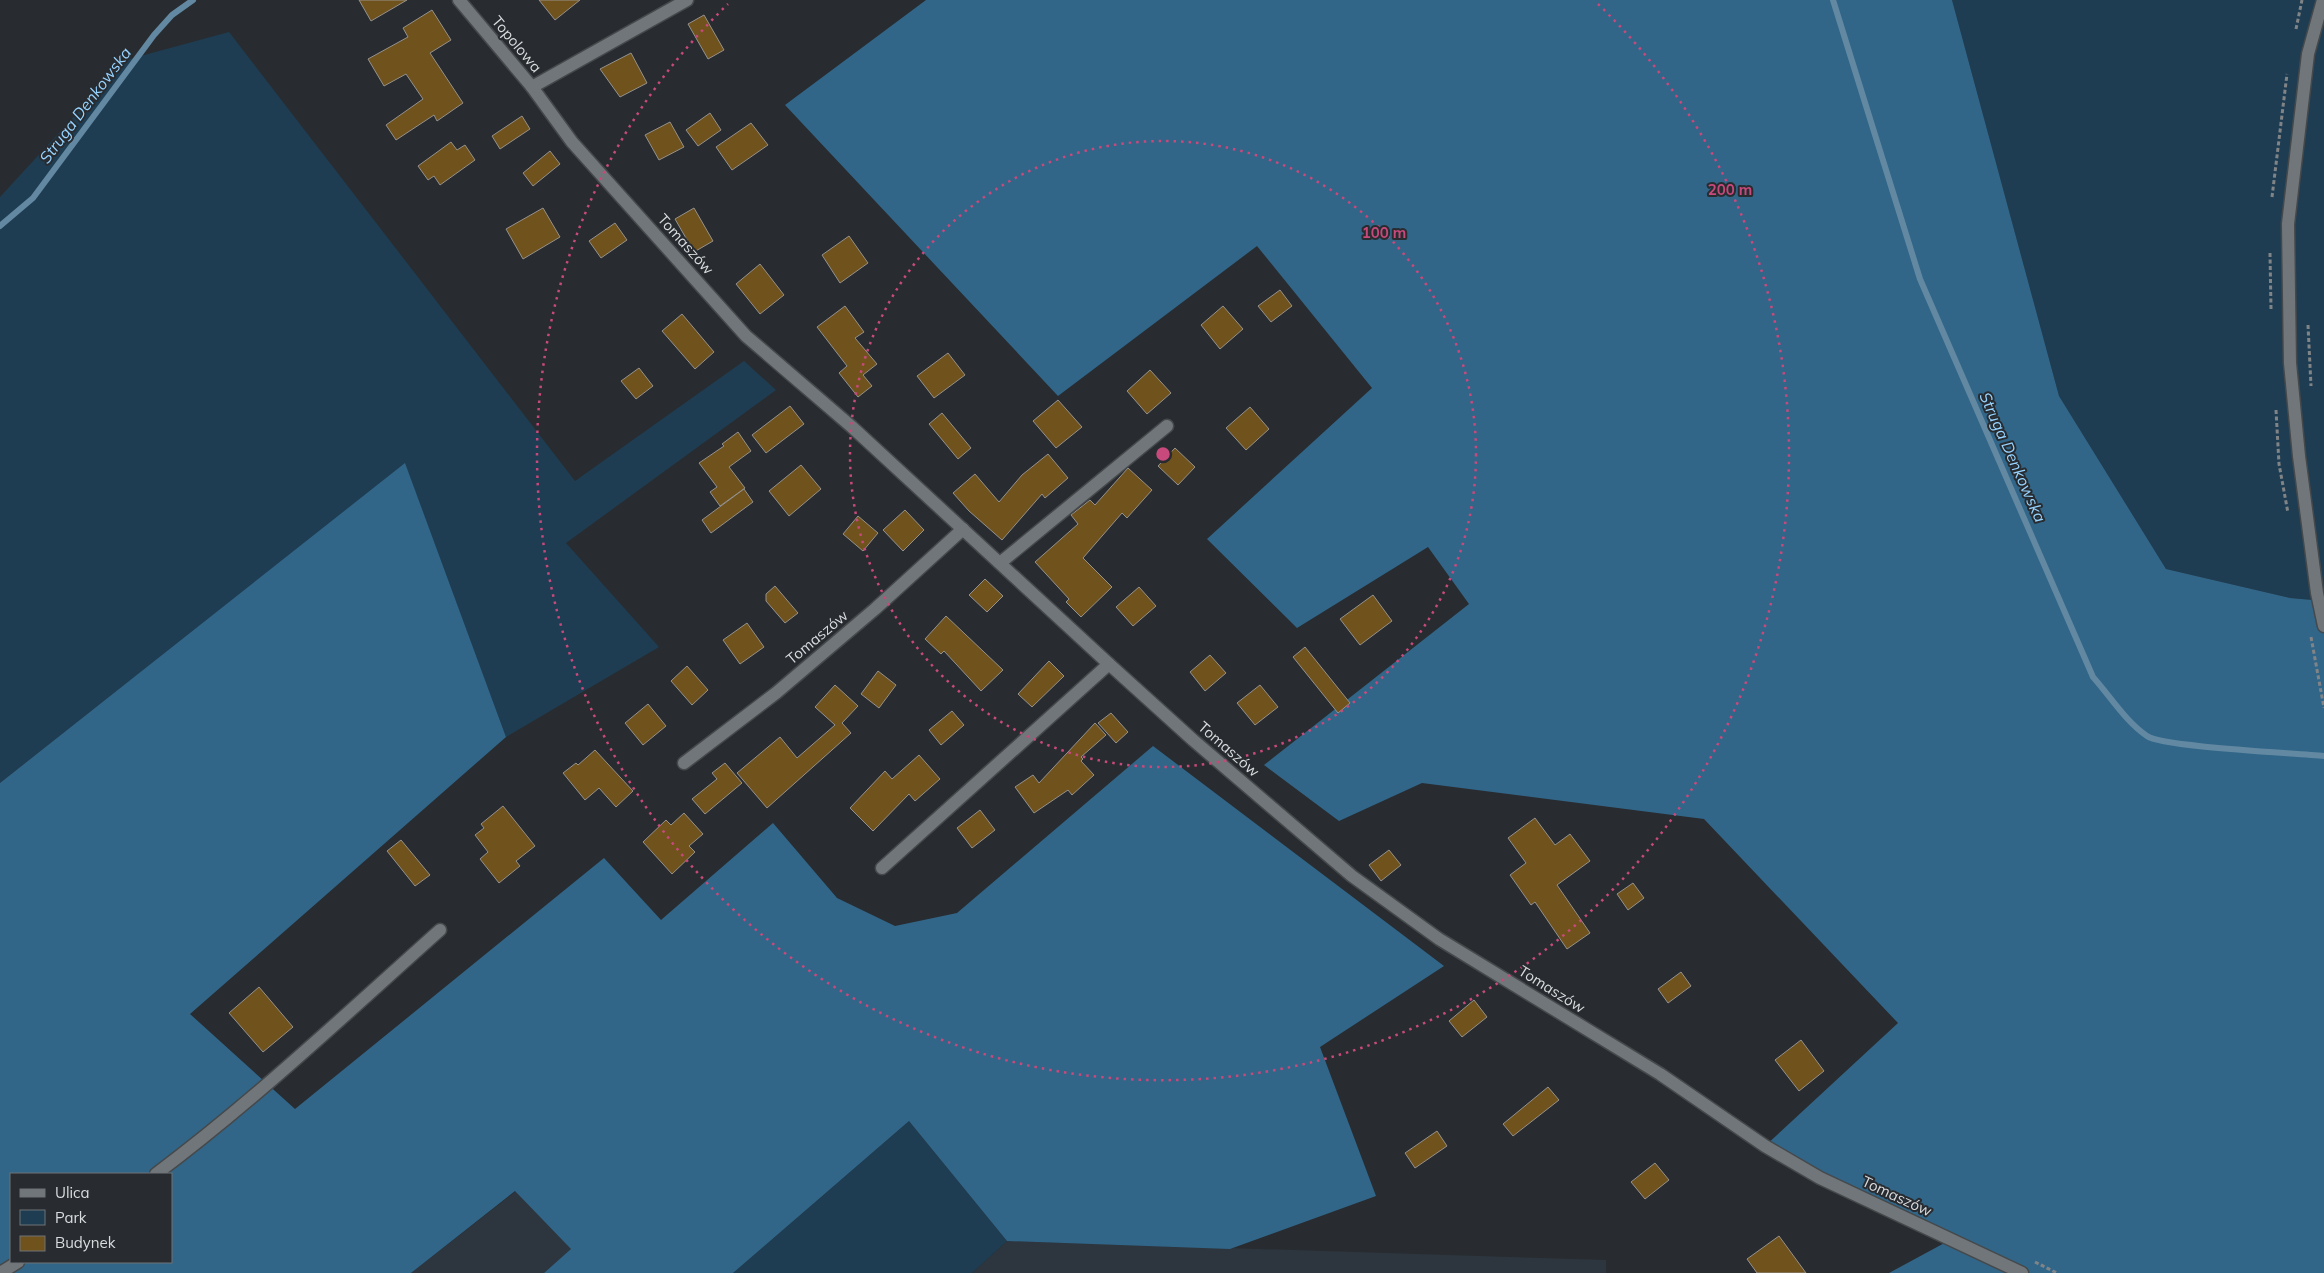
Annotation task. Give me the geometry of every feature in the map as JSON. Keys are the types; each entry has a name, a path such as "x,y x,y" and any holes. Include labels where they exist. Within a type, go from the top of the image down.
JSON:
{"street":[{"name":"Topolowa","path":"459,0 532,87"},
{"path":"532,87 687,0"},
{"path":"2323,0 2308,54 2288,224 2290,364 2300,466 2317,593 2324,626"},
{"name":"Tomaszów","path":"532,87 572,142 746,336 852,427 1194,740 1352,876 1439,939 1660,1074 1765,1146 1820,1178 2022,1273"},
{"path":"1000,563 1167,426"},
{"name":"Tomaszów","path":"684,762 776,693 875,609 963,529"},
{"path":"882,868 1110,664"},
{"path":"157,1173 199,1142 270,1081 440,930"},
{"path":"0,1273 16,1263"}],"path":[{"path":"2308,322 2311,388"},
{"path":"2027,1258 2056,1273"}],"shaded area":[{"path":"926,0 1952,0 2059,396 2166,569 2290,598 2324,601 2324,1273 1889,1273 1950,1240 1765,1146 1898,1023 1704,819 1422,783 1339,821 1264,765 1469,604 1428,547 1297,628 1207,539 1372,388 1257,246 1058,396 785,105"},
{"path":"405,463 506,737 190,1014 295,1109 604,858 661,920 773,823 837,898 895,926 957,913 1153,746 1444,966 1320,1047 1376,1196 1230,1249 1007,1241 909,1121 733,1273 544,1273 571,1249 515,1191 411,1273 0,1273 0,783"},
{"path":"516,1191 572,1249 544,1273 411,1273"},
{"path":"1007,1241 1606,1260 1606,1273 972,1273"}],"green space":[{"path":"1952,0 2324,0 2324,601 2290,598 2166,569 2059,396"},
{"path":"229,32 575,481 744,361 776,390 566,543 659,647 506,737 405,464 0,783 0,197 126,60"},
{"path":"909,1121 1007,1241 972,1273 733,1273"}],"building":[{"path":"359,0 407,0 371,21"},
{"path":"539,0 580,0 555,20"},
{"path":"432,10 451,40 430,53 463,103 437,121 434,115 396,140 386,125 423,99 406,74 384,86 368,59 408,37 403,28"},
{"path":"704,15 724,50 708,59 688,24"},
{"path":"631,53 647,83 620,97 600,69"},
{"path":"710,113 721,130 698,146 686,130"},
{"path":"522,116 530,129 500,149 492,136"},
{"path":"670,122 684,147 659,160 645,135"},
{"path":"751,123 768,145 732,170 716,147"},
{"path":"451,142 457,150 465,145 475,160 440,185 434,176 428,180 418,166"},
{"path":"550,151 560,164 533,186 523,173"},
{"path":"543,208 560,237 523,259 506,229"},
{"path":"694,208 713,241 694,252 675,219"},
{"path":"615,223 627,240 601,258 589,241"},
{"path":"849,236 868,263 840,283 822,255"},
{"path":"760,264 784,295 760,314 736,284"},
{"path":"1280,290 1292,306 1271,322 1258,306"},
{"path":"845,306 864,332 855,338 877,364 863,375 872,386 858,397 839,373 847,366 817,327"},
{"path":"1223,306 1243,329 1220,349 1201,325"},
{"path":"682,314 714,352 695,369 662,331"},
{"path":"948,353 965,375 934,398 917,376"},
{"path":"639,368 653,386 636,399 621,381"},
{"path":"1150,370 1171,393 1147,414 1127,391"},
{"path":"1058,400 1082,427 1056,448 1033,421"},
{"path":"790,406 804,424 766,453 752,435"},
{"path":"1250,407 1269,429 1246,450 1226,428"},
{"path":"942,413 971,448 958,459 929,424"},
{"path":"738,432 751,451 729,467 745,488 720,506 710,492 717,487 699,463 724,446 722,444"},
{"path":"1175,448 1195,467 1178,485 1158,466"},
{"path":"1048,454 1068,478 1045,498 1042,494 1002,540 969,511 953,493 975,474 999,502 1022,475"},
{"path":"801,465 821,489 789,516 769,491"},
{"path":"1128,468 1152,490 1127,518 1122,513 1083,558 1112,587 1081,617 1066,602 1069,599 1035,562 1078,524 1071,515 1090,500 1095,505"},
{"path":"744,489 753,502 711,533 702,520"},
{"path":"905,510 924,530 903,551 883,530"},
{"path":"858,516 878,533 863,551 843,534"},
{"path":"985,579 1003,596 987,612 969,595"},
{"path":"775,586 798,613 785,623 766,601 766,594"},
{"path":"1139,587 1156,606 1133,626 1116,607"},
{"path":"1373,595 1392,621 1360,645 1340,619"},
{"path":"946,616 1003,670 981,691 944,651 941,654 925,639"},
{"path":"747,623 764,647 740,664 723,640"},
{"path":"1305,647 1350,703 1338,713 1293,657"},
{"path":"1210,655 1226,673 1205,691 1190,672"},
{"path":"1049,661 1064,676 1032,707 1018,694"},
{"path":"687,666 708,690 692,705 671,681"},
{"path":"878,671 896,685 879,708 861,694"},
{"path":"835,685 858,706 842,723 851,733 767,808 737,773 780,737 797,758 835,725 815,707"},
{"path":"1260,685 1278,707 1255,725 1237,703"},
{"path":"648,704 666,726 643,745 625,723"},
{"path":"952,711 964,725 941,745 929,730"},
{"path":"1111,713 1128,732 1116,743 1098,723"},
{"path":"1095,723 1106,735 1081,757 1083,759 1081,761 1094,775 1072,795 1068,790 1034,813 1015,787 1033,775 1039,783"},
{"path":"595,750 633,791 616,807 599,788 585,800 563,773 576,763 578,765"},
{"path":"919,755 940,779 915,801 909,794 873,831 850,808 885,771 892,779"},
{"path":"725,763 742,783 705,814 692,799 717,779 712,773"},
{"path":"503,806 535,846 516,861 520,866 499,883 480,859 488,852 475,835 484,828 481,824"},
{"path":"980,810 995,830 972,848 957,828"},
{"path":"684,813 703,834 689,846 695,852 672,874 643,842 666,820 671,825"},
{"path":"1535,818 1555,845 1570,834 1590,861 1557,885 1590,933 1567,949 1535,902 1531,905 1510,875 1526,863 1508,838"},
{"path":"401,840 430,875 415,886 387,851"},
{"path":"1389,850 1401,865 1381,881 1369,865"},
{"path":"1633,883 1644,898 1628,910 1617,894"},
{"path":"1681,972 1691,986 1668,1003 1658,989"},
{"path":"259,987 293,1027 263,1052 229,1013"},
{"path":"1474,1000 1487,1017 1462,1037 1449,1021"},
{"path":"1801,1040 1824,1071 1799,1091 1775,1060"},
{"path":"1548,1087 1559,1100 1513,1136 1503,1124"},
{"path":"1437,1131 1447,1146 1415,1168 1405,1153"},
{"path":"1655,1163 1669,1180 1645,1199 1631,1182"},
{"path":"1779,1236 1806,1273 1757,1273 1747,1259"}],"waterway":[{"name":"Struga Denkowska","path":"0,226 33,198 154,35 172,15 193,0"},
{"name":"Struga Denkowska","path":"1833,0 1920,279 2093,677 2132,724 2147,736 2158,740 2231,749 2324,756"}]}
